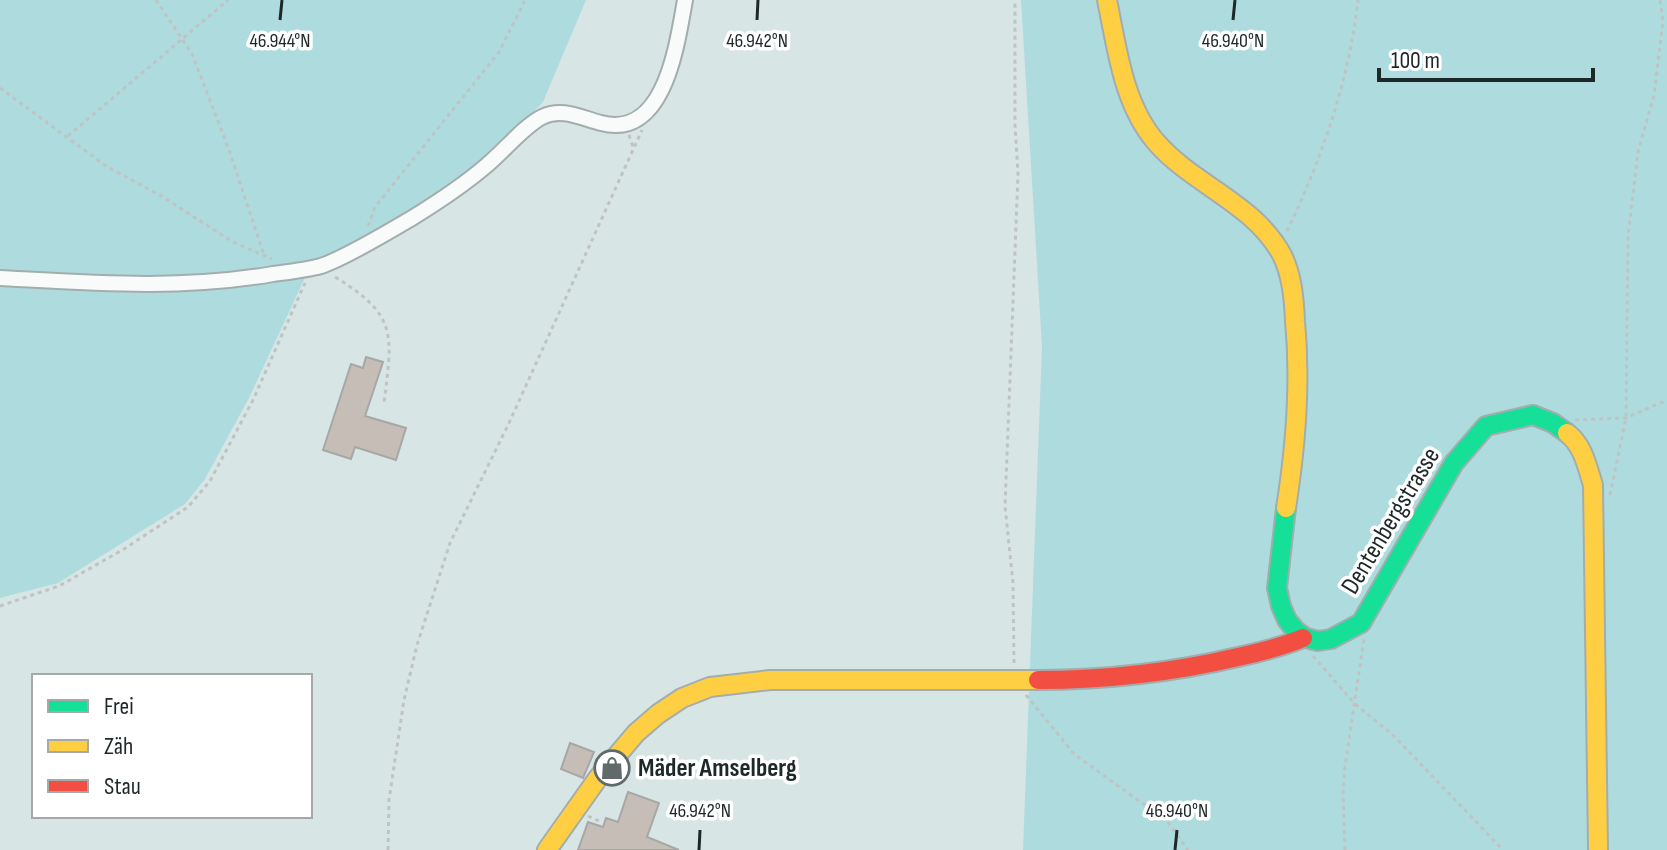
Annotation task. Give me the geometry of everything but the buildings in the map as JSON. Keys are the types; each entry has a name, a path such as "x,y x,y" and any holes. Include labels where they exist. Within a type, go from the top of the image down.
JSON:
{"street":[{"path":"0,278 152,286 241,280 314,267 412,218 484,168 541,117 567,113 620,126 634,122 649,112 678,40 685,0"},
{"path":"1107,0 1131,96 1151,135 1172,158 1255,222 1278,249 1287,271 1295,315 1298,398 1295,450 1277,588 1287,621 1303,638"},
{"name":"Dentenbergstrasse","path":"547,850 644,723 669,704 701,690 733,682 759,680 1082,681 1204,665 1285,646 1303,638 1326,640 1346,634 1361,623 1454,463 1486,426 1533,415 1553,423"},
{"path":"1553,423 1575,439 1593,485 1598,850"}],"path":[{"path":"156,0 192,54 206,87 264,255"},
{"path":"68,136 228,0"},
{"path":"362,245 375,207 499,52 525,0"},
{"path":"1015,0 1018,174 1005,506 1013,583 1014,680 1074,754 1167,821 1188,850"},
{"path":"1278,249 1310,182 1337,107 1358,0"},
{"path":"1626,418 1628,236 1638,152 1654,95 1663,21 1660,0"},
{"path":"0,88 106,166 163,197 233,242 293,271"},
{"path":"388,850 389,800 404,700 417,645 450,543 515,410 649,112"},
{"path":"0,606 59,586 188,507 210,481 253,400 314,267 373,303 386,324 391,343 384,404"},
{"path":"1553,423 1589,418 1626,418 1667,400"},
{"path":"1345,850 1343,793 1369,610"},
{"path":"1303,638 1312,654 1354,703 1393,735 1503,850"}],"shaded area":[{"path":"0,0 586,0 543,102 481,164 409,214 320,263 152,282 0,273"},
{"path":"1021,0 1667,0 1667,850 1023,850 1042,347"},
{"path":"309,269 249,398 205,479 185,504 58,583 0,598 0,285 153,291 242,283"}],"traffic: fast":[{"path":"1286,508 1277,588 1281,606 1287,620 1306,638 1318,641 1331,639 1361,623 1454,463 1486,426 1533,415 1567,433"}],"traffic: slow":[{"path":"1107,0 1123,75 1145,127 1171,157 1256,221 1270,237 1285,263 1293,296 1298,368 1295,438 1286,508"},
{"path":"1567,433 1581,450 1593,485 1598,850"},
{"path":"547,850 598,778 636,733 682,698 710,687 770,680 1038,680"}],"traffic: jam":[{"path":"1038,680 1089,679 1163,671 1213,663 1303,638"}],"place":[{"name":"Mäder Amselberg","path":"612,768"}]}
